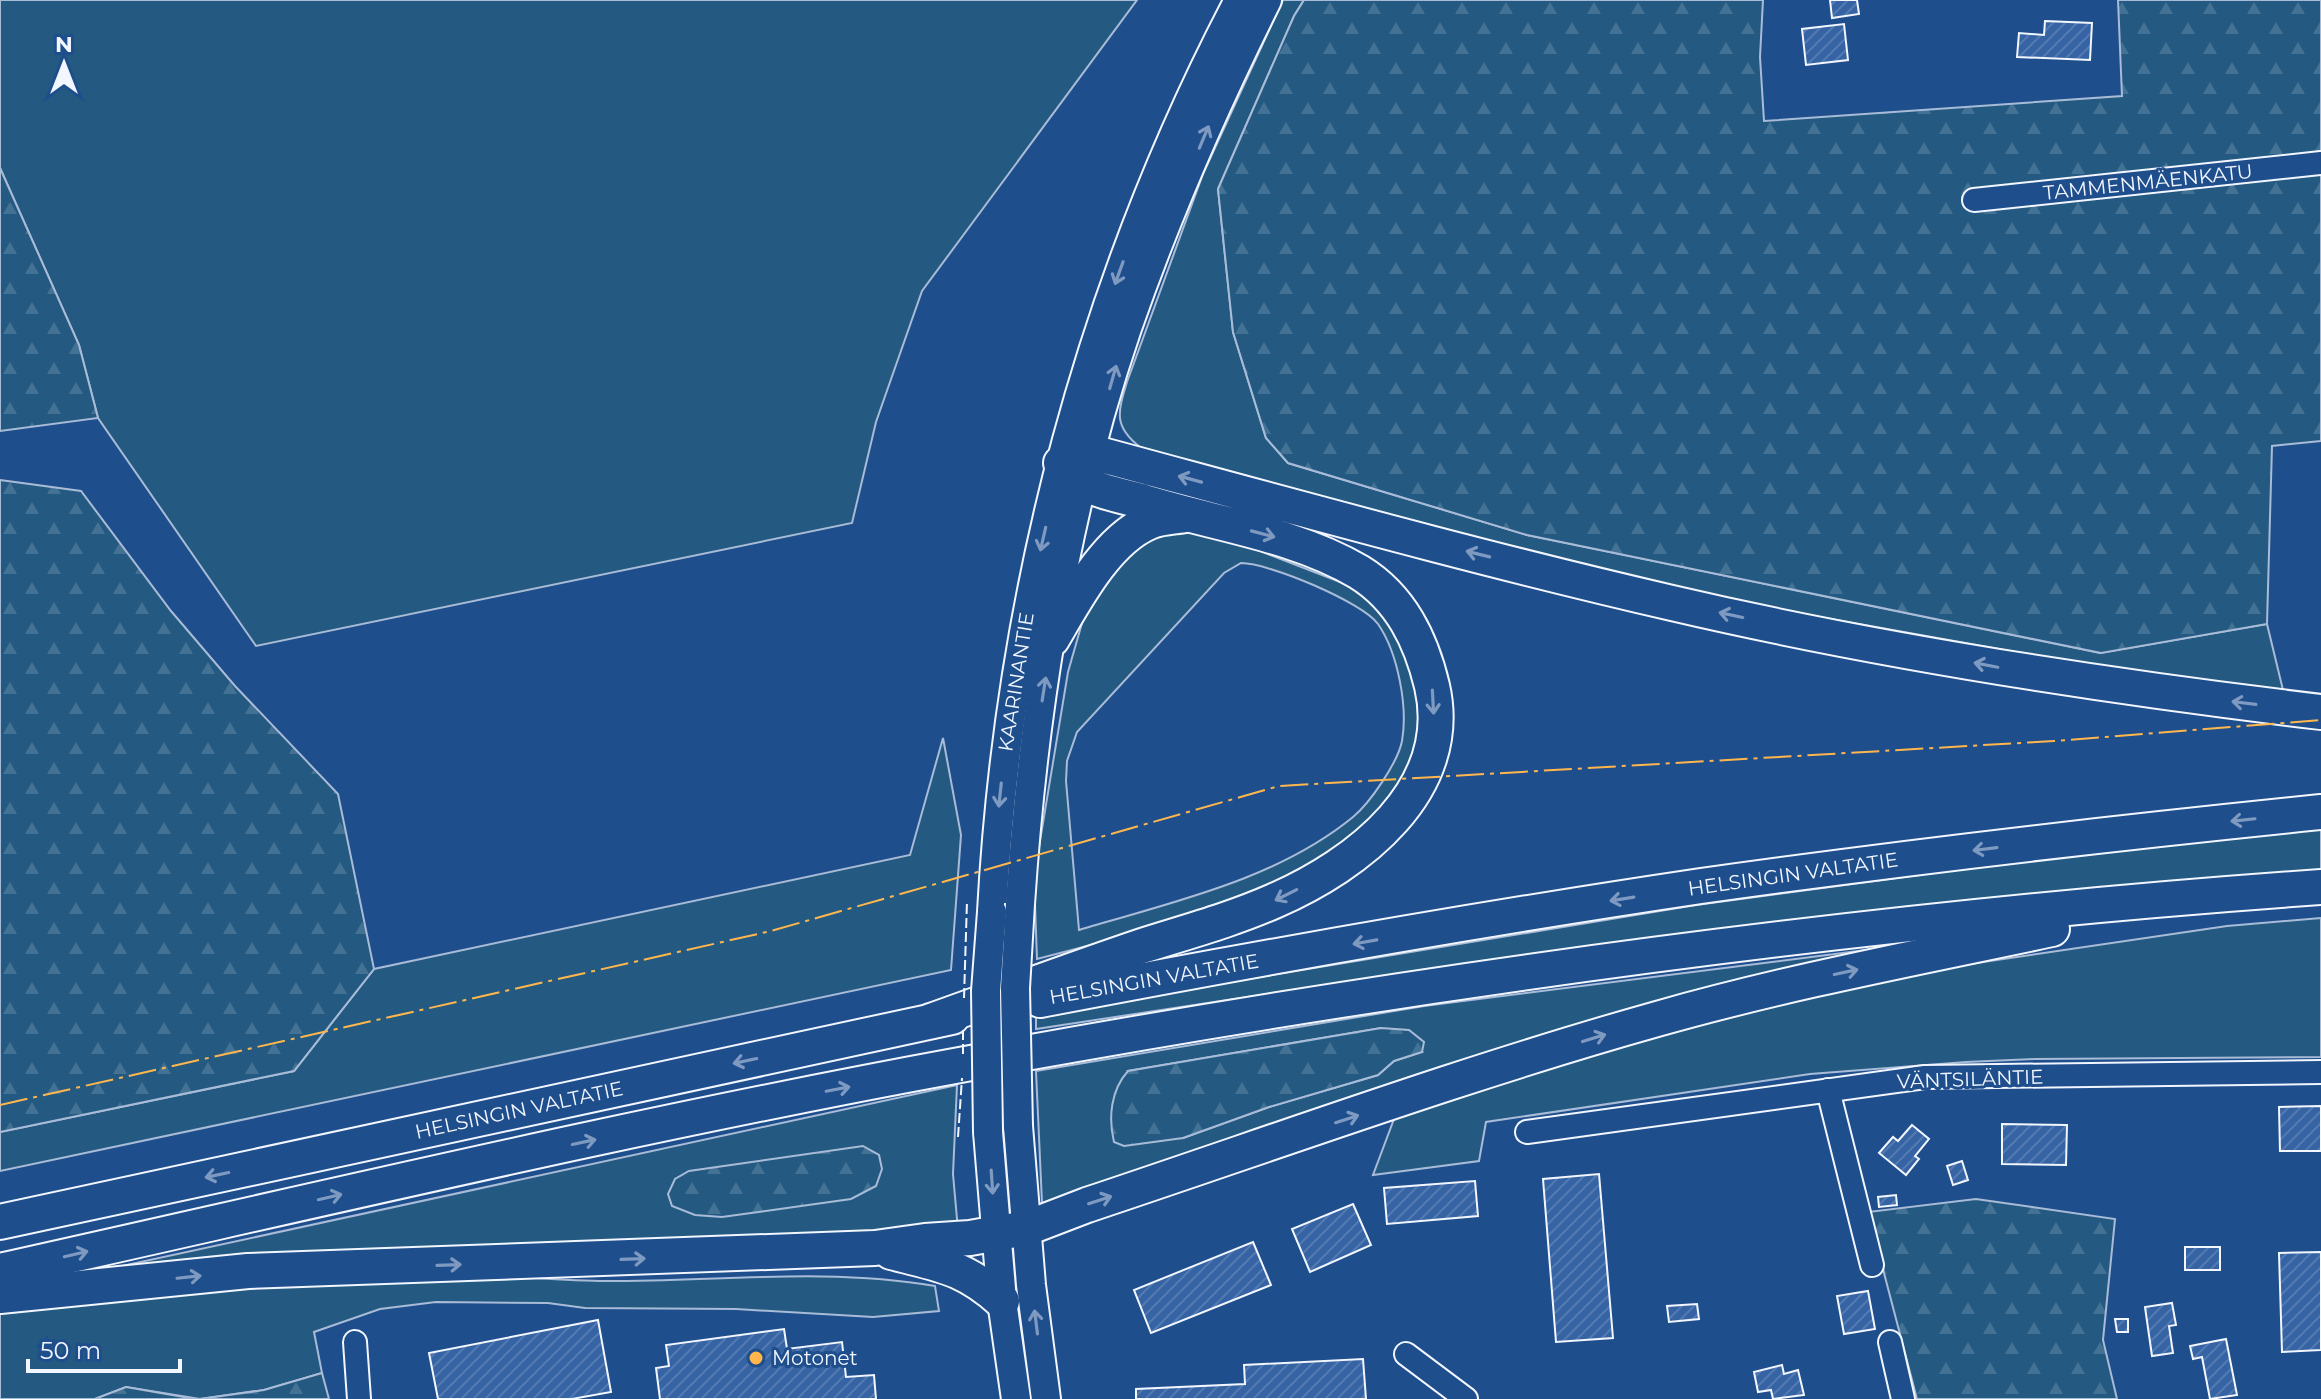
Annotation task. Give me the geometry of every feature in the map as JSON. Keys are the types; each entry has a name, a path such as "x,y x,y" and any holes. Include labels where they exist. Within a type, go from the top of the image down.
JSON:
{"highway":[{"path":"931,1021 1274,901 1357,855 1396,818 1425,772 1432,746 1434,695 1426,663 1400,609 1381,588 1329,557 1262,534 1187,515 1078,466"},
{"path":"1078,466 1374,528 1673,603 2001,668 2183,696 2321,712"},
{"path":"1052,639 1081,591 1112,550 1152,520 1187,515"},
{"name":"HELSINGIN VALTATIE","path":"0,1222 931,1021 1178,974 1699,887 1913,857 2321,812"},
{"path":"0,1271 687,1119 1191,1023 1473,978 1706,947 1916,923 2321,887"},
{"path":"0,1296 248,1271 875,1248 1012,1231 1656,1019 1790,984 2210,895"},
{"path":"875,1248 959,1270 979,1281 1002,1301"}],"main road":[{"name":"KAARINANTIE","path":"1016,1399 1002,1301 1012,1231 1018,1126 1015,988 1020,904 1035,738 1100,324 1145,200 1206,62 1239,0"},
{"name":"KAARINANTIE","path":"1046,1399 1031,1285 1012,1231 988,1132 986,991 996,830 1025,622 1127,329 1173,209 1231,72 1267,0"}],"street":[{"name":"TAMMENMÄENKATU","path":"1974,200 2321,163"},
{"name":"VÄNTSILÄNTIE","path":"1527,1132 1925,1077 2321,1072"},
{"path":"1828,1090 1872,1265"},
{"path":"355,1342 359,1399"},
{"path":"1890,1342 1903,1399"},
{"path":"1406,1354 1466,1399"}],"green space":[{"path":"0,0 1137,0 922,291 876,422 852,523 256,646 98,418 79,345 0,168"},
{"path":"1283,0 1304,0 1294,16 1218,189 1233,332 1266,438 1288,463 1527,535 2100,653 2267,624 2283,690 2099,667 1747,604 1384,517 1140,447 1125,432 1120,418 1127,382 1203,174"},
{"path":"1304,0 1763,0 1760,57 1764,121 2122,96 2118,0 2321,0 2321,441 2272,446 2267,624 2101,653 1527,535 1288,463 1266,438 1233,332 1218,189 1294,16"},
{"path":"0,168 79,345 98,418 0,431"},
{"path":"0,480 81,491 171,611 235,686 338,794 374,969 294,1071 0,1132"},
{"path":"1211,532 1353,587 1378,604 1405,641 1423,715 1412,765 1380,816 1310,868 1187,920 1037,959 1034,877 1068,672 1082,623 1097,593 1136,546 1159,534","holes":["1241,563 1292,576 1335,595 1369,615 1378,624 1396,665 1404,712 1402,741 1395,760 1360,811 1323,839 1291,857 1222,887 1079,930 1066,781 1067,761 1077,732 1224,573"]},
{"path":"943,738 961,835 951,970 0,1171 0,1132 294,1071 374,969 910,855"},
{"path":"2321,828 2321,870 2018,897 1431,969 1036,1029 1036,1014 1696,905 2016,862"},
{"path":"2321,918 2321,1057 2035,1059 1810,1074 1486,1122 1479,1161 1373,1175 1394,1119 1594,1052 1841,983 2227,926"},
{"path":"1874,949 1042,1203 1036,1071 1424,1006","holes":["1381,1028 1422,1052 1394,1061 1378,1075 1269,1107 1183,1138 1128,1071"]},
{"path":"1381,1028 1409,1030 1424,1042 1422,1052 1394,1061 1378,1075 1269,1107 1183,1138 1124,1146 1114,1142 1112,1104 1128,1071"},
{"path":"957,1085 953,1174 958,1230 85,1274"},
{"path":"863,1146 879,1155 882,1169 876,1186 851,1199 722,1217 695,1215 672,1206 668,1194 675,1179 689,1171"},
{"path":"1976,1199 2115,1219 2103,1340 2117,1399 1917,1399 1868,1212"},
{"path":"466,1274 600,1281 810,1276 894,1280 935,1286 939,1311 873,1317 736,1309 585,1308 548,1303 436,1302 380,1309 314,1332 322,1373 264,1390 200,1399 126,1387 95,1399 0,1399 0,1312 272,1280"},
{"path":"322,1373 329,1399 200,1399 264,1390"},
{"path":"126,1387 195,1399 95,1399"}],"building":[{"path":"1830,0 1857,0 1859,14 1832,18"},
{"path":"2045,21 2092,23 2090,60 2017,57 2019,33 2044,35"},
{"path":"1844,24 1848,60 1806,65 1802,29"},
{"path":"2321,1106 2321,1151 2280,1151 2279,1107"},
{"path":"2002,1124 2067,1125 2066,1165 2002,1164"},
{"path":"1912,1125 1929,1139 1915,1156 1919,1159 1906,1175 1879,1153 1893,1137 1898,1141"},
{"path":"1962,1161 1968,1180 1953,1185 1947,1166"},
{"path":"1599,1174 1613,1338 1556,1342 1543,1179"},
{"path":"1475,1181 1478,1216 1387,1224 1384,1188"},
{"path":"1896,1195 1897,1205 1879,1207 1878,1197"},
{"path":"1353,1204 1371,1245 1310,1272 1292,1229"},
{"path":"1253,1242 1271,1285 1151,1333 1134,1290"},
{"path":"2185,1247 2220,1247 2220,1270 2185,1270"},
{"path":"2321,1252 2321,1350 2282,1352 2279,1253"},
{"path":"1868,1291 1875,1329 1844,1334 1837,1296"},
{"path":"2172,1303 2176,1325 2169,1326 2173,1353 2152,1356 2145,1307"},
{"path":"1697,1304 1699,1319 1669,1322 1667,1306"},
{"path":"2115,1319 2128,1319 2128,1332 2117,1332"},
{"path":"598,1320 611,1392 572,1399 438,1399 429,1353"},
{"name":"Motonet","path":"784,1329 787,1349 842,1342 846,1377 874,1375 876,1399 660,1399 656,1368 669,1366 666,1345"},
{"path":"2226,1339 2237,1395 2210,1399 2202,1357 2193,1359 2190,1346"},
{"path":"1363,1359 1366,1399 1136,1399 1136,1389 1245,1384 1244,1365"},
{"path":"1782,1365 1784,1374 1798,1370 1804,1395 1773,1399 1771,1390 1758,1392 1754,1372"}],"fence":[{"path":"964,998 967,901"},
{"path":"963,1026 963,1054"},
{"path":"958,1137 962,1078"}],"power":[{"path":"0,1105 771,931 1279,786 2054,741 2321,720"}],"place":[{"name":"Motonet","path":"756,1358"}]}
